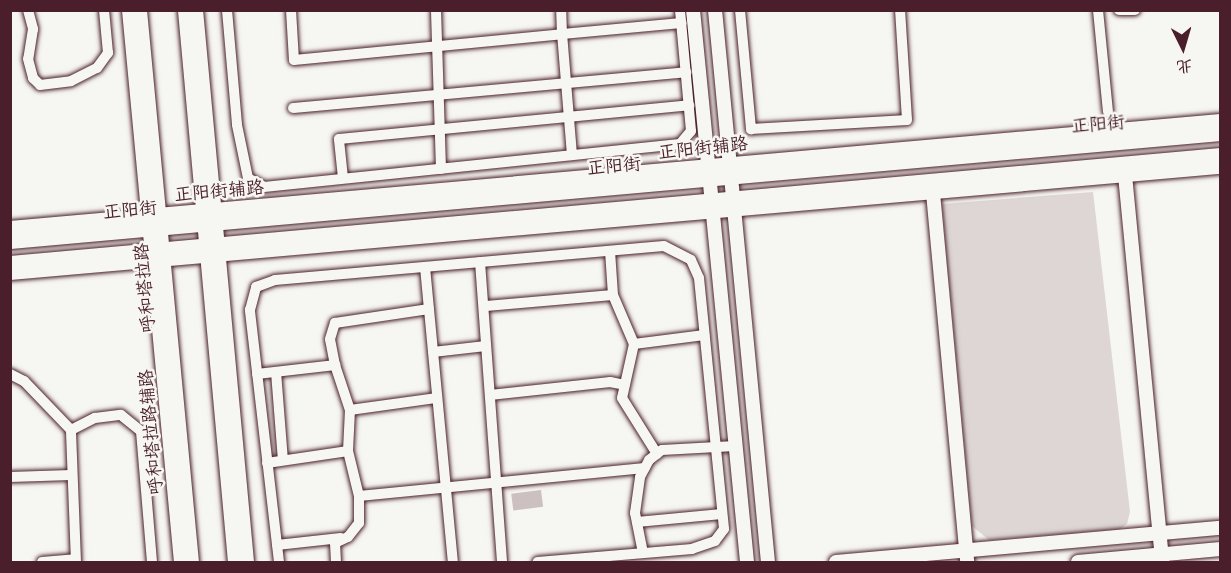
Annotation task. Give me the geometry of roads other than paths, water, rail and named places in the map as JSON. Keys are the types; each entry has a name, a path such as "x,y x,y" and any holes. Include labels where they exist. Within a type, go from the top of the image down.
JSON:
{"main road":[{"name":"呼和塔拉路","path":"139,10 157,255 191,562"},
{"path":"185,10 212,249 235,562"},
{"name":"正阳街","path":"10,241 208,215 729,169 1221,133"},
{"path":"10,263 157,255 732,204 932,186 1221,155"}],"street":[{"path":"28,10 33,29 28,59 33,78 40,85 71,81 97,68 108,53 104,10"},
{"path":"10,228 154,221 129,10"},
{"path":"196,10 208,215"},
{"path":"227,10 237,125 248,178 264,187 680,144 691,131 680,10"},
{"path":"291,10 294,60 438,43 681,23"},
{"path":"436,10 441,168"},
{"path":"561,10 566,116 572,155"},
{"path":"693,10 706,172 747,562"},
{"path":"715,10 768,562"},
{"path":"740,10 751,129 907,120 900,10"},
{"path":"1098,10 1108,112"},
{"path":"1119,10 1134,10"},
{"path":"293,108 686,72"},
{"path":"343,178 339,140 689,105"},
{"name":"正阳街辅路","path":"729,169 1221,121"},
{"path":"967,557 932,186 1221,168"},
{"path":"1125,175 1161,559"},
{"path":"279,562 250,310 256,287 274,280 664,246 691,260 699,278 724,529 715,541 692,549 538,562"},
{"path":"212,249 247,562"},
{"path":"610,251 613,295 634,344 624,385 625,409 657,454"},
{"path":"10,273 157,255"},
{"name":"呼和塔拉路辅路","path":"157,255 181,562"},
{"path":"480,262 486,306 486,346 502,562"},
{"path":"425,267 453,562"},
{"path":"486,306 613,295"},
{"path":"336,562 335,543 348,537 359,523 359,496 348,451 350,410 335,364 330,339 335,323 429,309"},
{"path":"634,344 704,335"},
{"path":"433,352 486,346"},
{"path":"257,374 335,364"},
{"path":"276,372 283,460"},
{"path":"10,374 24,381 71,430 75,561 42,562"},
{"path":"490,395 610,382 624,385"},
{"path":"350,410 437,398"},
{"path":"71,430 94,418 121,415 141,431 152,562"},
{"path":"643,553 637,522 640,477 657,454 735,446"},
{"path":"267,463 348,451"},
{"path":"359,496 645,468"},
{"path":"10,477 71,475"},
{"path":"637,522 722,514"},
{"path":"836,562 967,557 1221,528"},
{"path":"277,545 348,537"},
{"path":"1078,562 1161,559 1221,549"}]}
